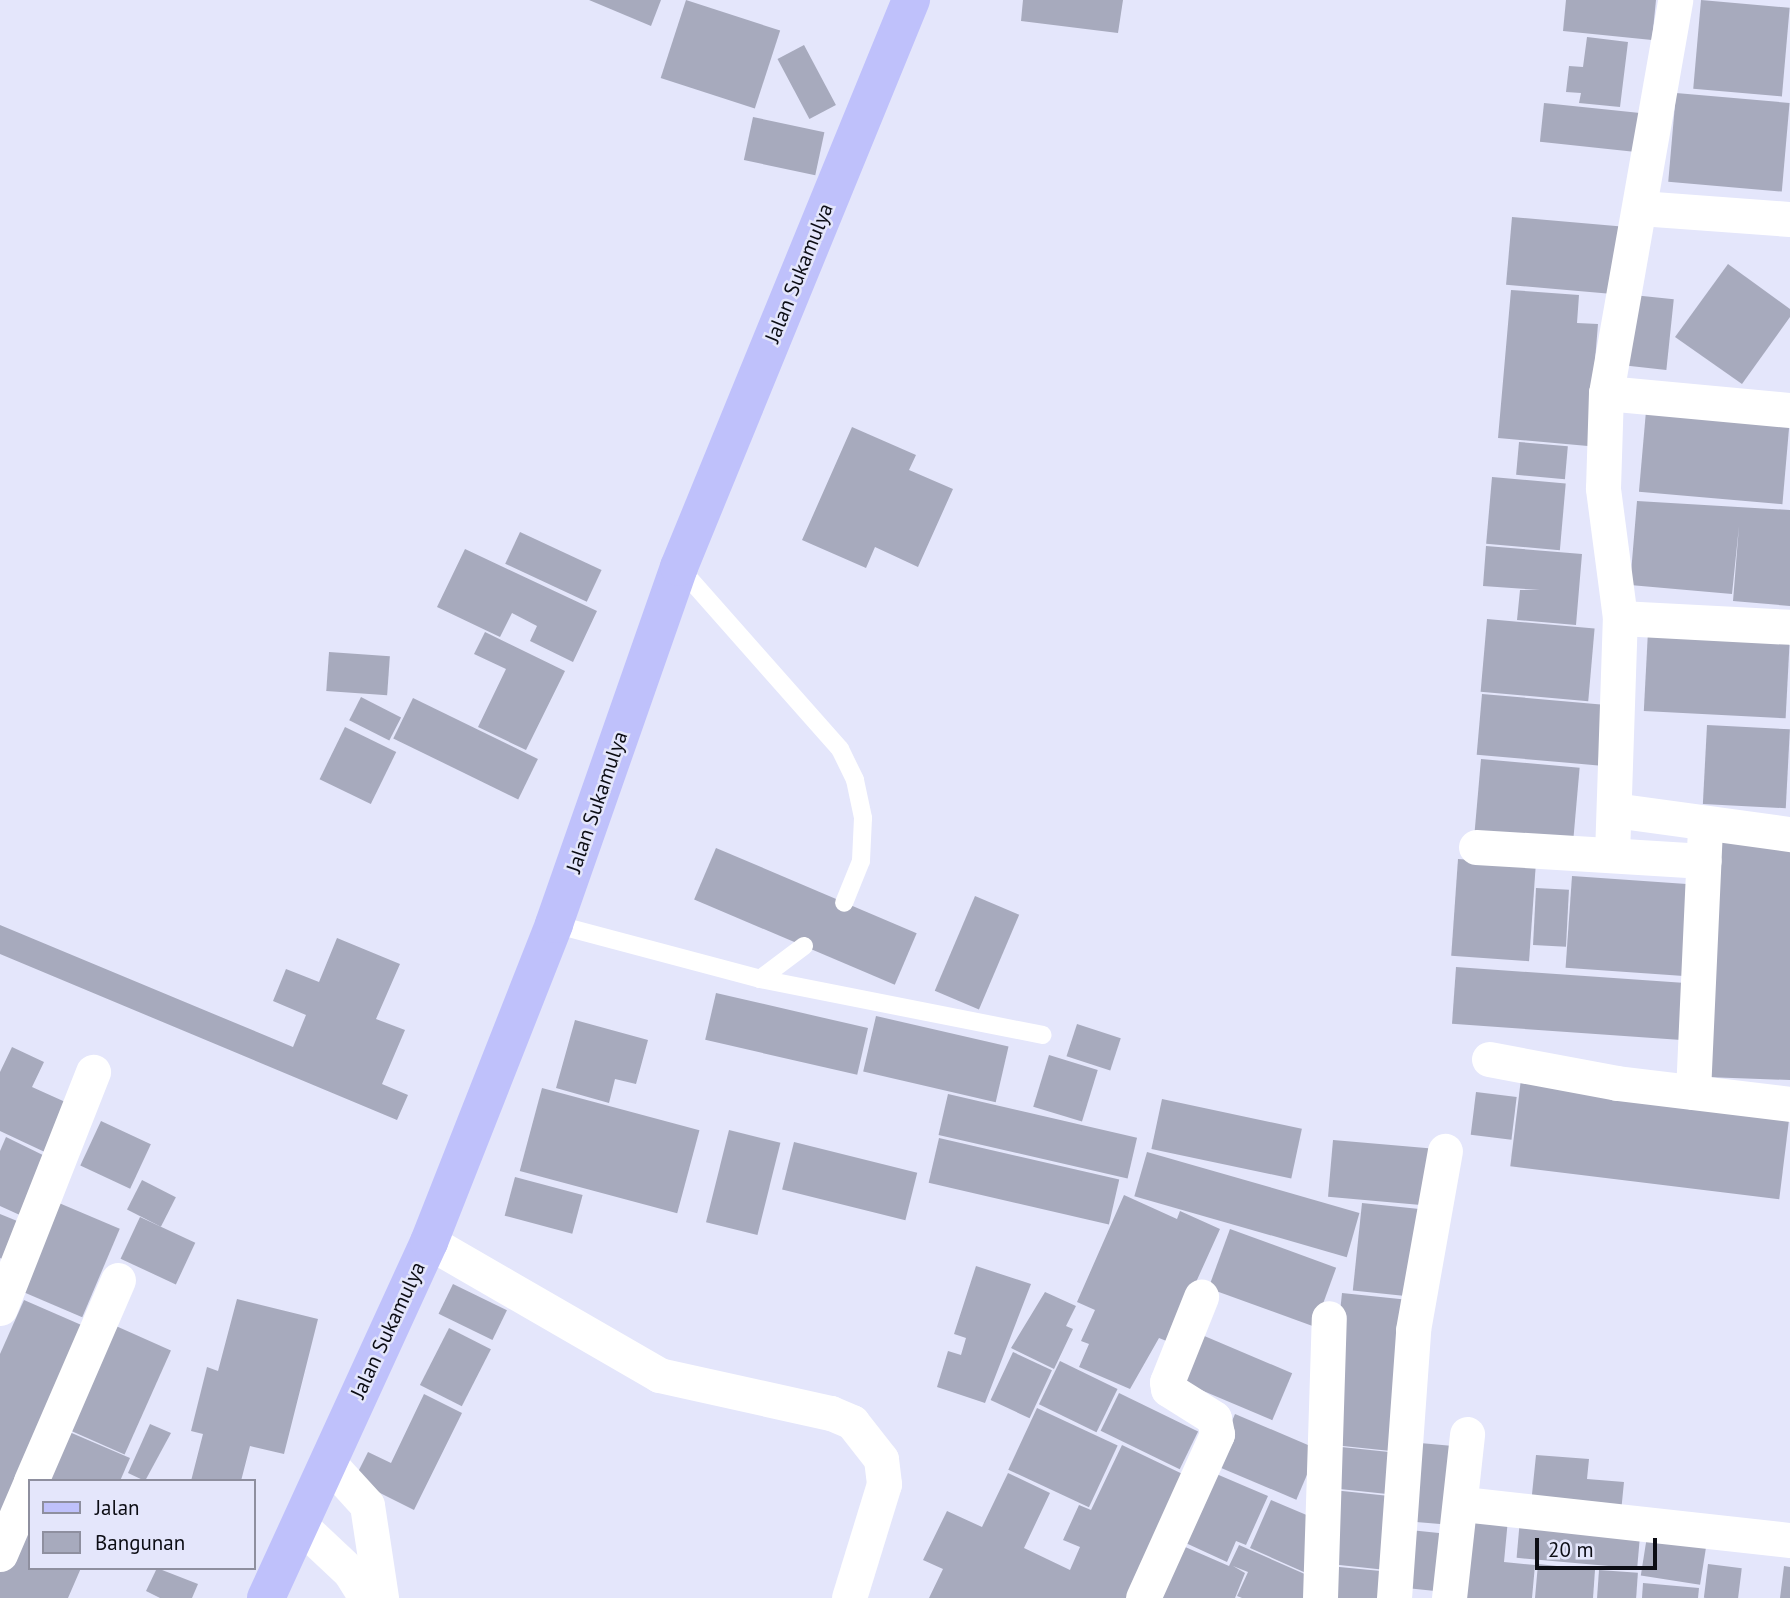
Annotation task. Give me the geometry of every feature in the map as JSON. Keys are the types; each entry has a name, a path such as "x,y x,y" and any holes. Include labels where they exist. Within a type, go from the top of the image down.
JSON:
{"main road":[{"name":"Jalan Sukamulya","path":"266,1598 429,1242 554,924 679,567 911,0"}],"street":[{"path":"1612,855 1620,618 1603,488 1606,393 1675,0"},
{"path":"1640,208 1790,219"},
{"path":"1606,393 1790,410"},
{"path":"1620,618 1790,627"},
{"path":"1614,810 1705,826 1790,834"},
{"path":"1693,1092 1705,826"},
{"path":"1476,847 1704,861"},
{"path":"1489,1059 1693,1092 1790,1104"},
{"path":"0,1308 93,1072"},
{"path":"1394,1598 1413,1330 1445,1151"},
{"path":"429,1242 659,1375 701,1388 831,1413 852,1422 881,1459 884,1484 849,1598"},
{"path":"33,1479 118,1280"},
{"path":"1143,1598 1217,1434 1214,1418 1168,1389 1167,1382 1201,1297"},
{"path":"1320,1598 1329,1318"},
{"path":"1449,1598 1463,1504 1466,1434"},
{"path":"327,1461 367,1505 382,1598"},
{"path":"0,1554 28,1490"},
{"path":"1463,1504 1790,1540"},
{"path":"300,1525 350,1572 366,1598"}],"lane":[{"path":"679,567 839,749 855,780 863,818 861,861 844,903"},
{"path":"554,924 761,979 1043,1035"},
{"path":"761,979 804,946"}],"building":[{"path":"589,0 661,0 651,26"},
{"path":"686,0 780,31 755,109 661,78"},
{"path":"1023,0 1123,0 1118,33 1021,21"},
{"path":"1566,0 1656,0 1652,40 1563,31"},
{"path":"1701,0 1790,8 1782,96 1693,89"},
{"path":"1587,37 1628,42 1620,107 1579,103 1581,93 1566,92 1569,66 1583,67"},
{"path":"804,45 836,105 809,119 778,59"},
{"path":"1676,93 1790,103 1782,192 1668,182"},
{"path":"1544,103 1642,113 1638,152 1540,142"},
{"path":"753,117 824,132 815,175 744,160"},
{"path":"1512,217 1619,226 1613,294 1506,285"},
{"path":"1728,264 1790,309 1790,317 1742,384 1675,337"},
{"path":"1511,290 1579,295 1577,323 1598,324 1588,446 1498,438"},
{"path":"1633,295 1674,299 1666,370 1626,366"},
{"path":"1646,411 1789,424 1782,504 1639,492"},
{"path":"852,427 916,455 909,470 953,489 918,567 875,547 866,568 802,540"},
{"path":"1519,442 1568,446 1565,479 1516,475"},
{"path":"1492,477 1566,483 1560,550 1486,544"},
{"path":"1637,501 1790,510 1790,606 1733,601 1739,526 1732,594 1630,585"},
{"path":"520,532 602,570 587,602 505,564"},
{"path":"1486,546 1582,554 1576,625 1517,620 1520,590 1540,590 1483,586"},
{"path":"465,549 597,611 573,662 530,641 537,626 512,613 500,637 437,607"},
{"path":"1487,619 1595,628 1588,701 1481,692"},
{"path":"1648,631 1790,638 1786,718 1644,711"},
{"path":"485,632 565,671 526,750 478,727 506,669 474,654"},
{"path":"329,652 390,656 387,695 326,691"},
{"path":"1482,694 1604,705 1598,765 1477,755"},
{"path":"361,697 401,717 389,741 349,720"},
{"path":"413,698 538,759 518,799 393,738"},
{"path":"1707,725 1790,729 1786,808 1703,804"},
{"path":"345,727 396,752 371,804 320,779"},
{"path":"1481,759 1580,768 1573,840 1475,832"},
{"path":"1719,838 1790,841 1790,1080 1706,1077"},
{"path":"716,848 917,933 895,985 694,900"},
{"path":"1458,859 1536,864 1529,961 1451,956"},
{"path":"1572,876 1694,885 1687,976 1566,968"},
{"path":"1536,888 1569,890 1566,947 1533,945"},
{"path":"975,896 1019,915 979,1010 935,991"},
{"path":"0,925 293,1047 306,1015 273,1001 286,969 319,982 337,938 400,964 376,1019 405,1030 382,1084 408,1095 397,1120 0,954"},
{"path":"1456,967 1685,983 1681,1040 1452,1024"},
{"path":"716,993 868,1028 857,1075 705,1040"},
{"path":"876,1016 1009,1047 996,1102 863,1072"},
{"path":"575,1020 648,1040 636,1084 615,1079 609,1103 556,1088"},
{"path":"1077,1024 1121,1038 1110,1071 1066,1056"},
{"path":"12,1047 44,1062 32,1087 72,1105 49,1154 0,1131 0,1072"},
{"path":"1049,1055 1098,1070 1082,1122 1033,1107"},
{"path":"1521,1079 1790,1112 1779,1199 1510,1166"},
{"path":"542,1088 699,1130 677,1213 520,1171"},
{"path":"1476,1092 1517,1097 1511,1140 1471,1135"},
{"path":"948,1094 1137,1138 1128,1179 939,1135"},
{"path":"1162,1099 1302,1129 1291,1179 1151,1149"},
{"path":"101,1121 151,1144 130,1189 80,1165"},
{"path":"729,1130 780,1143 757,1235 706,1222"},
{"path":"6,1137 49,1158 22,1216 0,1206 0,1151"},
{"path":"939,1138 1119,1180 1109,1224 929,1183"},
{"path":"1333,1140 1429,1148 1424,1205 1328,1197"},
{"path":"794,1142 917,1173 905,1220 782,1190"},
{"path":"1147,1152 1359,1213 1347,1257 1134,1196"},
{"path":"515,1177 583,1195 572,1234 505,1216"},
{"path":"142,1180 176,1197 161,1227 127,1209"},
{"path":"1124,1195 1177,1219 1180,1211 1220,1229 1169,1342 1159,1338 1130,1389 1079,1367 1089,1344 1081,1341 1095,1310 1077,1302"},
{"path":"59,1203 120,1229 82,1317 21,1291"},
{"path":"1362,1203 1422,1209 1412,1297 1353,1291"},
{"path":"0,1214 27,1225 11,1263 0,1258"},
{"path":"140,1217 195,1243 176,1284 121,1259"},
{"path":"1230,1229 1336,1268 1315,1327 1208,1288"},
{"path":"976,1266 1031,1284 985,1403 937,1387 948,1351 961,1355 966,1338 954,1334"},
{"path":"453,1284 507,1310 492,1340 439,1314"},
{"path":"1045,1292 1076,1306 1066,1326 1073,1329 1054,1369 1011,1348"},
{"path":"1342,1293 1412,1300 1396,1451 1326,1444"},
{"path":"237,1299 318,1319 284,1454 250,1446 242,1479 192,1479 203,1434 191,1431 207,1367 218,1371"},
{"path":"24,1300 86,1327 0,1523 0,1354"},
{"path":"107,1322 171,1350 125,1455 61,1426"},
{"path":"449,1328 491,1349 462,1406 420,1385"},
{"path":"1202,1335 1292,1373 1272,1420 1182,1382"},
{"path":"1013,1352 1052,1370 1030,1418 991,1400"},
{"path":"1060,1361 1118,1389 1096,1432 1039,1404"},
{"path":"1119,1393 1198,1432 1180,1469 1101,1431"},
{"path":"424,1394 462,1413 414,1510 354,1480 368,1452 391,1463"},
{"path":"1037,1408 1118,1446 1089,1507 1008,1470"},
{"path":"1235,1414 1318,1449 1296,1500 1214,1465"},
{"path":"150,1424 171,1433 146,1479 128,1473"},
{"path":"60,1428 130,1458 121,1479 38,1479"},
{"path":"1420,1443 1456,1446 1449,1525 1413,1522"},
{"path":"1122,1445 1193,1479 1136,1598 929,1598 943,1569 923,1560 947,1511 982,1527 1008,1473 1050,1493 1024,1548 1070,1570 1080,1547 1063,1540 1079,1505 1091,1510"},
{"path":"1332,1446 1399,1453 1394,1495 1328,1488"},
{"path":"1536,1455 1589,1459 1587,1479 1624,1482 1621,1512 1531,1504"},
{"path":"1207,1470 1268,1496 1246,1545 1236,1541 1227,1562 1177,1539"},
{"path":"1333,1490 1399,1497 1391,1570 1325,1564"},
{"path":"1271,1500 1316,1519 1306,1573 1250,1548"},
{"path":"28,1503 28,1570 80,1570 68,1598 0,1598 0,1566"},
{"path":"1469,1515 1508,1519 1504,1562 1535,1565 1532,1598 1460,1598"},
{"path":"1520,1519 1641,1530 1637,1568 1517,1558"},
{"path":"1410,1530 1451,1534 1445,1592 1404,1588"},
{"path":"1648,1530 1707,1539 1700,1585 1641,1575"},
{"path":"1176,1543 1229,1566 1239,1545 1316,1579 1308,1598 1242,1598 1237,1596 1248,1572 1233,1566 1245,1573 1235,1598 1152,1598"},
{"path":"1538,1564 1595,1570 1593,1598 1535,1598"},
{"path":"1708,1564 1742,1568 1738,1598 1704,1598"},
{"path":"1329,1566 1391,1572 1388,1598 1325,1598"},
{"path":"1784,1566 1790,1567 1790,1598 1780,1598"},
{"path":"156,1570 198,1584 192,1598 160,1598 146,1591"},
{"path":"1599,1570 1638,1573 1636,1598 1597,1598"},
{"path":"1643,1583 1699,1588 1698,1598 1642,1598"}]}
